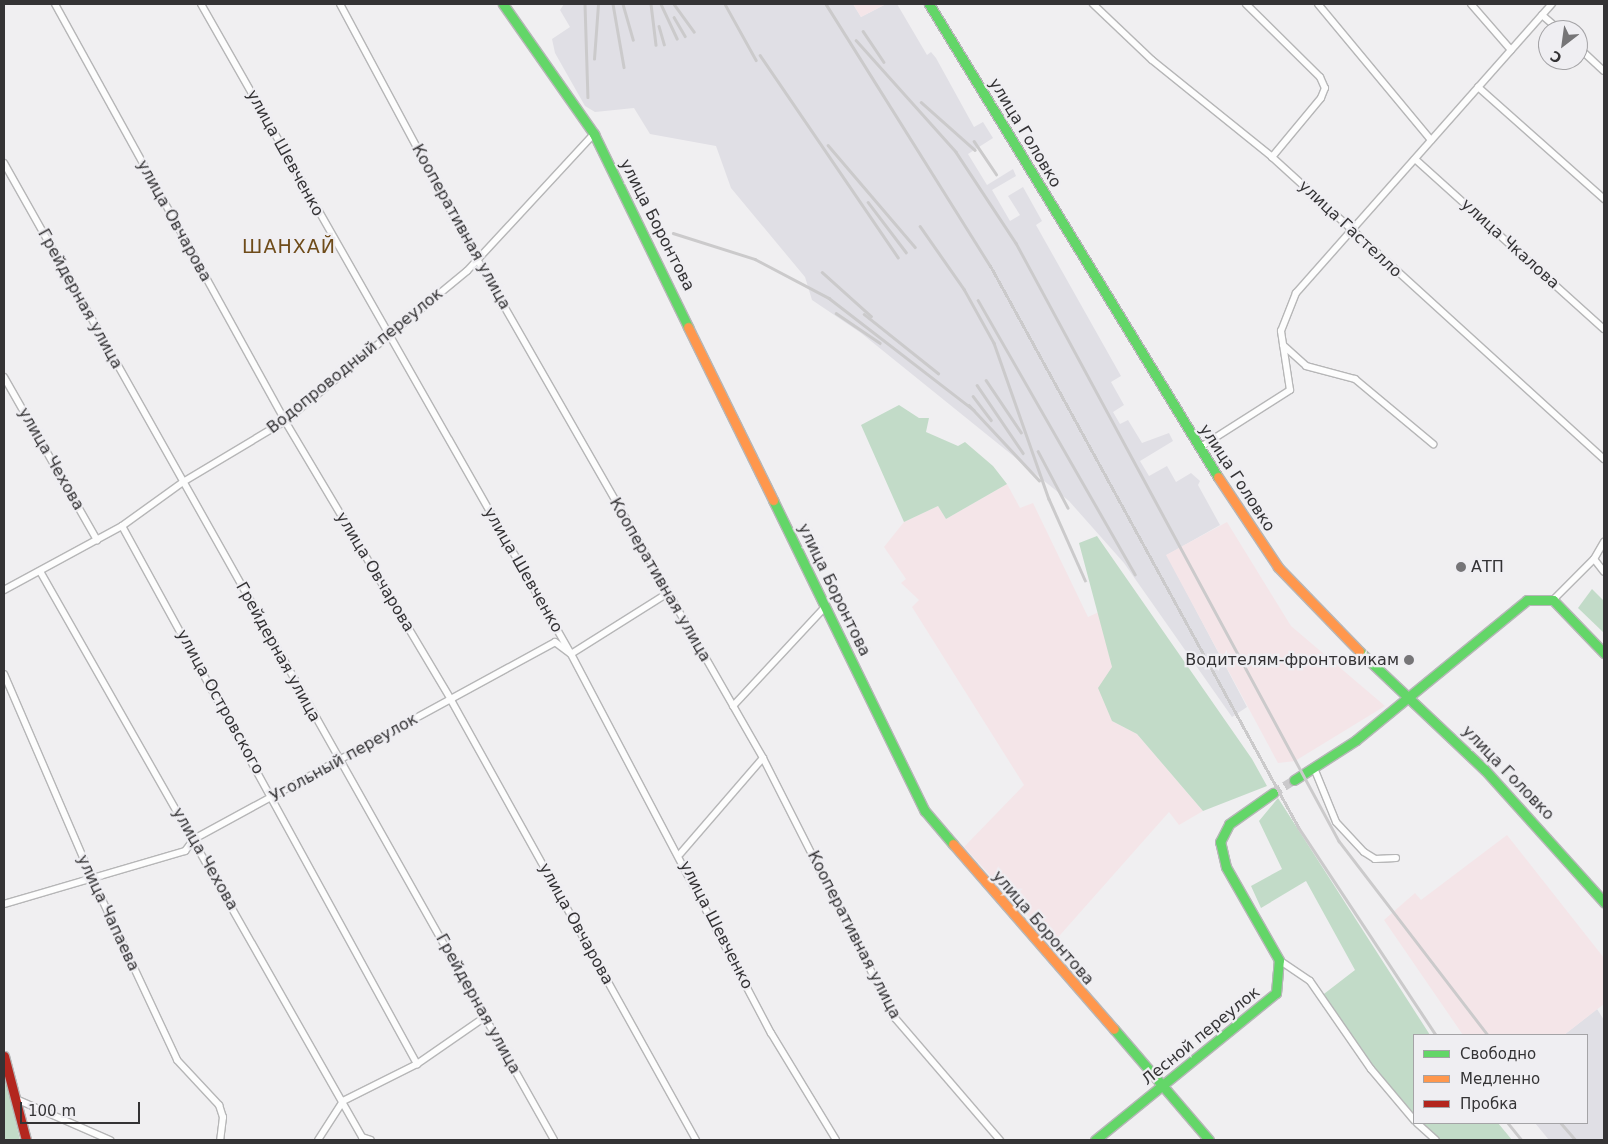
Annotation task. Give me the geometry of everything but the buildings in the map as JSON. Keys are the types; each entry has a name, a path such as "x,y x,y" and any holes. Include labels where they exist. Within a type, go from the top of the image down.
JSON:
{"main road":[{"name":"улица Боронтова","path":"502,4 594,134 925,811 1210,1140"},
{"name":"улица Головко","path":"929,4 1199,448 1290,582 1410,695 1547,835 1604,902"},
{"path":"1294,780 1314,768 1410,695 1527,600 1553,600 1604,653"},
{"name":"Лесной переулок","path":"1095,1140 1271,1000 1281,981 1279,960 1226,867 1220,842 1229,824 1273,793"},
{"path":"4,1056 26,1140"}],"street":[{"name":"улица Овчарова","path":"55,4 285,421 451,700 696,1140"},
{"name":"улица Шевченко","path":"201,4 571,654 680,854 771,1033 836,1140"},
{"name":"Кооперативная улица","path":"340,4 477,259 762,758 895,1018 1000,1140"},
{"name":"улица Гастелло","path":"1093,4 1152,60 1272,157 1352,232 1604,458"},
{"path":"1246,4 1320,77 1325,88 1272,157"},
{"path":"1318,4 1431,140"},
{"path":"1471,4 1512,50"},
{"path":"1199,448 1290,390 1282,344 1288,306 1431,140 1552,4"},
{"path":"1542,15 1548,20"},
{"path":"1588,57 1604,71"},
{"path":"1478,87 1604,199"},
{"name":"Водопроводный переулок","path":"4,590 41,573 122,526 183,482 285,421 389,336 477,259 594,134"},
{"name":"улица Чкалова","path":"1415,159 1604,329"},
{"name":"Грейдерная улица","path":"4,163 554,1140"},
{"path":"1282,344 1306,366 1355,379 1433,444"},
{"name":"улица Чехова","path":"4,377 97,540"},
{"name":"улица Островского","path":"122,526 273,798 417,1064"},
{"path":"1553,600 1594,559 1604,542"},
{"path":"1594,559 1604,572"},
{"name":"улица Чехова","path":"41,573 362,1137 372,1140"},
{"path":"571,654 668,593"},
{"path":"733,706 825,607"},
{"name":"Угольный переулок","path":"4,904 90,876 185,851 194,839 273,798 554,642 571,654"},
{"name":"улица Чапаева","path":"4,674 90,876 177,1060 219,1105 223,1118 220,1140"},
{"path":"680,854 762,758"},
{"path":"1314,768 1331,814 1350,837 1375,859 1396,858"},
{"path":"1279,960 1310,981 1371,1069 1413,1119"},
{"path":"318,1140 343,1101 417,1064 485,1017"},
{"path":"16,1099 110,1140"},
{"path":"1418,1124 1436,1140"}],"shaded area":[{"path":"564,4 853,4 861,17 886,4 897,4 927,55 931,52 936,58 974,127 983,122 993,138 968,154 987,185 1013,169 1016,176 992,190 1010,221 1020,215 1008,196 1023,187 1042,221 1036,225 1121,376 1111,382 1124,405 1113,412 1120,424 1128,420 1142,443 1169,433 1173,441 1140,461 1149,476 1167,466 1176,482 1191,473 1200,481 1198,485 1220,525 1167,555 1247,707 1232,717 1124,563 1069,501 861,333 812,300 805,277 731,188 716,146 650,134 634,108 595,112 585,106 555,53 552,39 570,27 560,10"},
{"path":"853,4 886,4 861,17"},
{"path":"1007,484 1020,508 1033,503 1088,617 1099,612 1112,667 1112,721 1137,734 1203,811 1179,825 1169,812 1053,943 964,847 1024,785 912,607 919,600 901,583 906,579 884,547 904,522 938,506 946,519"},
{"path":"1227,522 1291,626 1385,706 1295,761 1278,763 1166,555"},
{"path":"1507,835 1604,958 1604,1004 1565,1034 1462,1034 1384,920 1415,893 1421,900"},
{"path":"1597,1009 1604,1020 1604,1140 1549,1140 1536,1124 1588,1124 1588,1034 1565,1034"}],"green space":[{"path":"899,405 919,418 929,418 926,432 958,446 965,442 993,466 1007,484 946,519 938,506 904,522 861,425"},
{"path":"1097,536 1252,759 1267,786 1203,811 1137,734 1112,721 1098,688 1112,667 1079,543"},
{"path":"1592,589 1604,601 1604,633 1578,608"},
{"path":"1278,798 1429,1034 1413,1034 1413,1119 1320,997 1355,970 1306,881 1261,908 1251,886 1282,869 1259,821"},
{"path":"4,1073 12,1105 20,1140 4,1140"},
{"path":"1418,1124 1499,1124 1512,1140 1436,1140"}],"tunnel":[{"path":"1273,793 1294,780"}],"railway":[{"path":"585,4 588,97"},
{"path":"594,59 598,4"},
{"path":"613,4 624,67"},
{"path":"623,4 633,40"},
{"path":"651,4 656,45"},
{"path":"661,4 677,39"},
{"path":"674,4 694,32"},
{"path":"725,4 756,60"},
{"path":"826,4 990,265 1299,828 1435,1034"},
{"path":"674,17 685,36"},
{"path":"659,26 664,44"},
{"path":"863,31 884,62"},
{"path":"856,40 956,152 1016,243 1339,841 1487,1034"},
{"path":"760,55 898,257"},
{"path":"921,102 975,150"},
{"path":"974,141 996,174"},
{"path":"828,145 915,247"},
{"path":"868,202 906,252"},
{"path":"920,226 964,289 994,343 1049,499 1085,580"},
{"path":"673,233 755,259 829,298 974,410"},
{"path":"822,272 871,316"},
{"path":"978,300 1135,574"},
{"path":"836,313 880,343"},
{"path":"864,314 938,373"},
{"path":"986,380 1021,432"},
{"path":"977,385 1023,453"},
{"path":"973,396 991,420"},
{"path":"969,405 1039,480"},
{"path":"1038,451 1068,508"},
{"path":"1509,1124 1522,1140"},
{"path":"1562,1124 1576,1140"}],"traffic: fast":[{"path":"503,4 594,134 688,327"},
{"path":"929,4 1218,477"},
{"path":"773,500 925,811 953,844"},
{"path":"1294,780 1356,740 1527,600 1553,600 1604,653"},
{"path":"1359,651 1485,770 1604,902"},
{"path":"1095,1140 1276,993 1279,960 1226,867 1220,842 1229,824 1273,793"},
{"path":"1114,1029 1209,1140"}],"traffic: slow":[{"path":"688,327 773,500"},
{"path":"1218,477 1278,567 1359,651"},
{"path":"953,844 1114,1029"}],"traffic: jam":[{"path":"4,1056 26,1140"}],"place":[{"name":"АТП","path":"1461,567"},
{"name":"Водителям-фронтовикам","path":"1409,660"}],"district":[{"name":"ШАНХАЙ","path":"289,247"}]}
